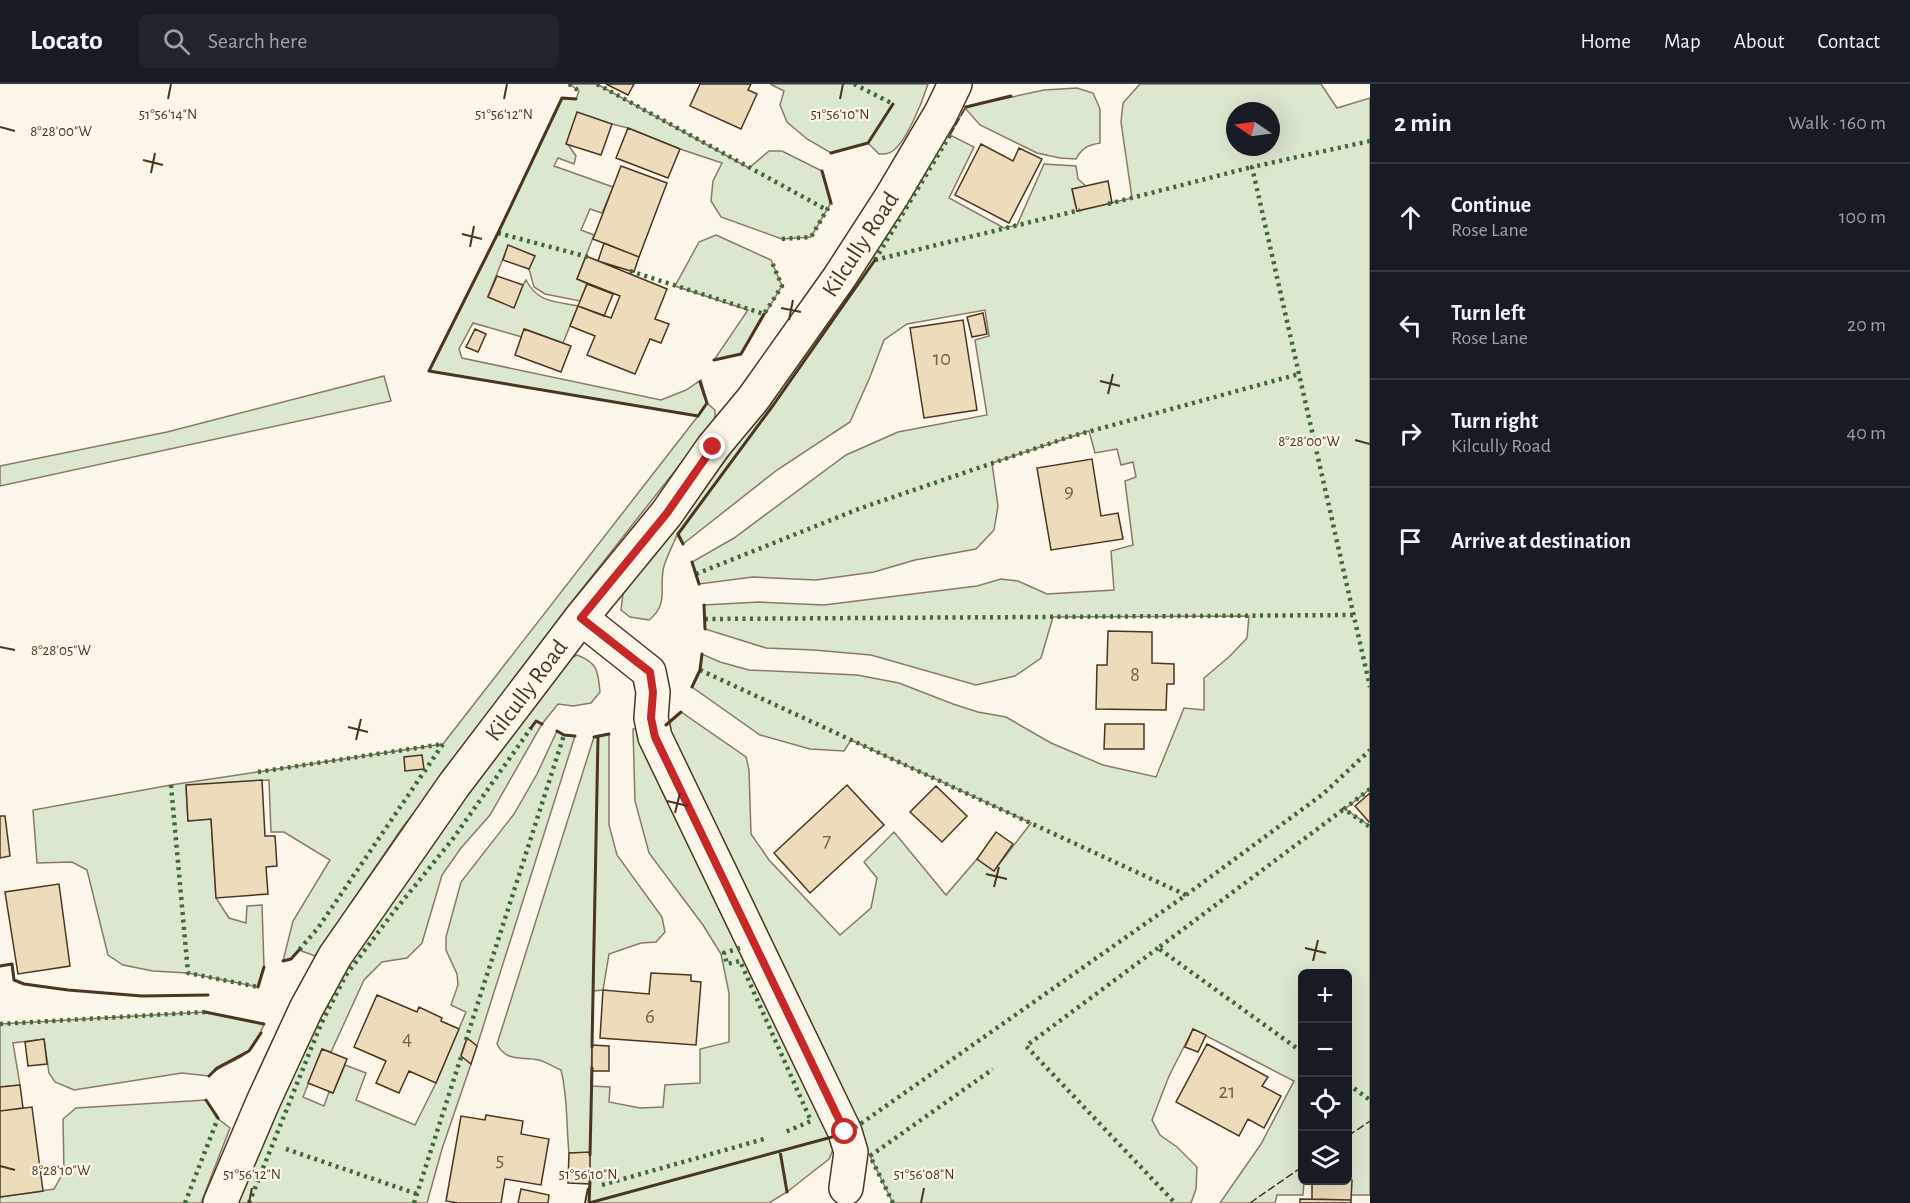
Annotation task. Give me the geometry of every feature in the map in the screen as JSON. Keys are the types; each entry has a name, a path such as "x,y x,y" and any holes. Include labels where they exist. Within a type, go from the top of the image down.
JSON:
{"street":[{"name":"Kilcully Road","path":"220,1203 306,1009 335,956 454,785 581,618 667,513 713,447 753,399 833,287 892,196 941,113 955,84"},
{"path":"581,618 650,672 653,692 651,718 655,737 845,1132 851,1152 846,1188"}],"green space":[{"path":"569,84 597,84 749,168 769,151 782,151 822,171 831,203 811,237 782,239 721,217 711,201 713,181 722,163 612,124 567,143 576,156 574,164 558,158 554,166 613,187 602,213 590,209 581,230 594,235 577,279 587,284 580,301 545,294 534,287 529,269 534,256 508,246 488,296 523,285 526,280 541,297 578,306 563,343 525,329 522,337 473,323 459,349 462,358 661,400 686,390 701,380 707,403 715,410 715,418 567,608 402,828 315,956 299,950 291,959 283,961 293,921 330,860 284,832 271,832 269,780 186,786 188,821 211,819 216,898 229,918 246,923 247,906 262,905 264,967 258,987 188,973 153,971 123,965 108,955 87,870 72,862 37,863 33,810 171,785 443,744 698,416 429,371 562,98 576,99 579,91"},
{"path":"770,84 928,84 913,122 901,142 889,153 879,154 868,143 831,153 807,139 787,122 780,105 784,91"},
{"path":"1140,84 1321,84 1337,108 1370,98 1370,789 1345,809 1370,826 1370,1195 1351,1195 1349,1185 1352,1185 1352,969 1298,969 1298,1185 1304,1185 1303,1195 1277,1195 1275,1203 1220,1203 1261,1144 1294,1081 1193,1029 1169,1076 1152,1120 1160,1135 1177,1147 1197,1167 1196,1189 1191,1203 893,1203 870,1156 853,1130 658,732 681,712 746,757 749,770 751,834 769,860 840,935 871,908 877,878 864,862 894,832 946,895 977,859 994,871 1031,823 851,740 844,751 810,749 760,735 692,687 700,670 702,654 749,670 857,675 899,683 978,712 1006,717 1051,743 1103,765 1156,777 1184,708 1204,710 1204,678 1247,638 1249,616 1053,617 1041,658 1015,676 976,685 871,655 766,648 705,629 704,605 759,602 824,605 977,586 1001,579 1018,581 1047,594 1114,590 1111,551 1133,545 1125,481 1136,477 1133,462 1121,465 1117,449 1095,453 1089,431 992,463 998,506 994,530 976,549 915,560 874,572 816,580 753,577 699,584 692,562 734,538 846,455 898,432 987,415 975,340 989,336 985,310 907,324 884,340 850,422 777,470 683,544 677,535 662,574 661,601 655,614 649,620 630,617 621,610 623,594 636,574 673,532 768,402 963,105 966,107 1044,90 1077,88 1093,93 1100,109 1100,143 1086,148 1076,159 1037,153 980,125 965,108 950,135 974,147 949,198 1004,228 1017,225 1044,164 1076,166 1078,179 1086,186 1072,189 1077,211 1132,198 1121,122 1123,103"},
{"path":"716,235 771,260 782,286 741,354 714,360 748,310 675,286 699,242"},
{"path":"384,376 391,401 0,486 0,466 167,432"},
{"path":"577,655 589,661 596,669 600,692 591,703 573,706 558,704 542,724 490,815 461,848 442,875 422,943 407,958 382,962 364,980 331,1052 322,1049 303,1097 324,1106 329,1092 333,1093 345,1065 366,1073 356,1100 415,1125 436,1083 466,1012 451,1005 458,985 457,974 446,950 446,937 461,882 514,814 537,774 557,731 564,735 575,736 477,1046 467,1038 461,1055 471,1064 442,1149 427,1203 235,1203 313,1020 368,923 541,690 571,658"},
{"path":"638,728 839,1136 829,1159 769,1203 589,1203 590,1153 569,1153 566,1101 561,1070 539,1060 515,1058 505,1054 497,1044 594,737 609,734 609,825 617,855 662,917 665,932 656,942 641,943 609,954 603,990 593,991 591,1086 610,1087 609,1102 640,1108 663,1107 665,1085 700,1083 700,1049 729,1042 729,993 721,954 703,925 649,853 635,801 633,729"},
{"path":"205,1012 264,1024 250,1050 209,1076 182,1073 74,1090 55,1082 49,1073 44,1039 13,1043 20,1085 0,1087 0,1024"},
{"path":"206,1100 217,1118 230,1128 201,1203 0,1203 0,1197 54,1189 64,1171 63,1119 76,1108"}],"building":[{"path":"606,84 634,84 628,95"},
{"path":"700,84 751,84 748,90 757,94 741,129 690,106"},
{"path":"577,112 612,124 601,155 566,144"},
{"path":"628,128 680,149 668,178 616,158"},
{"path":"981,144 1013,161 1019,148 1042,159 1009,223 955,195"},
{"path":"621,166 667,183 639,257 593,239"},
{"path":"1108,181 1112,203 1077,211 1072,189"},
{"path":"604,243 639,257 634,272 598,261"},
{"path":"508,245 535,256 529,269 503,260"},
{"path":"586,256 667,289 655,319 669,324 661,343 650,339 635,374 587,355 595,336 570,326 578,306 611,318 620,296 577,279"},
{"path":"497,276 523,285 514,308 488,297"},
{"path":"587,284 613,294 604,316 578,306"},
{"path":"983,313 987,334 972,337 967,317"},
{"path":"963,320 977,410 924,418 910,328"},
{"path":"475,329 486,334 478,352 466,347"},
{"path":"524,329 571,346 561,372 515,355"},
{"path":"1092,459 1101,516 1118,513 1123,539 1051,550 1037,468"},
{"path":"1108,631 1152,632 1152,663 1174,664 1174,684 1167,684 1166,710 1096,709 1097,665 1107,665"},
{"path":"1105,724 1144,724 1144,749 1104,749"},
{"path":"422,755 424,769 405,771 404,757"},
{"path":"262,780 265,836 275,836 277,866 266,867 268,894 216,898 211,819 188,821 186,785"},
{"path":"847,785 884,825 810,893 774,853"},
{"path":"936,786 967,816 942,842 910,812"},
{"path":"1370,793 1370,822 1369,822 1355,806"},
{"path":"0,816 5,816 10,856 0,858"},
{"path":"996,832 1013,844 994,871 977,859"},
{"path":"59,884 70,966 18,974 5,892"},
{"path":"651,973 691,975 691,981 701,982 696,1045 600,1038 603,990 649,994"},
{"path":"377,995 417,1012 419,1007 459,1029 436,1083 409,1071 399,1093 376,1083 386,1061 354,1047"},
{"path":"1193,1029 1206,1035 1198,1052 1185,1047"},
{"path":"467,1038 477,1046 471,1064 461,1056"},
{"path":"44,1039 47,1064 28,1066 25,1042"},
{"path":"1207,1044 1268,1077 1262,1086 1281,1096 1264,1128 1248,1119 1239,1136 1176,1102"},
{"path":"592,1045 609,1046 609,1071 592,1071"},
{"path":"322,1049 347,1059 333,1093 308,1083"},
{"path":"20,1085 23,1108 0,1111 0,1087"},
{"path":"32,1107 43,1191 0,1197 0,1111"},
{"path":"486,1115 523,1121 521,1134 549,1139 541,1185 505,1179 501,1203 446,1201 461,1116 485,1120"},
{"path":"590,1152 590,1184 568,1183 569,1153"},
{"path":"1312,1185 1352,1185 1351,1200 1312,1199"},
{"path":"521,1189 549,1195 548,1203 518,1203"},
{"path":"1300,1199 1351,1200 1351,1203 1300,1203"}],"hedge":[{"path":"569,84 579,91"},
{"path":"597,84 827,210"},
{"path":"854,84 893,104"},
{"path":"875,260 950,135"},
{"path":"1370,141 1252,167 1370,687"},
{"path":"1108,204 1252,167"},
{"path":"782,239 811,237 831,203"},
{"path":"875,260 1080,210"},
{"path":"498,233 588,257"},
{"path":"630,271 764,314 782,286 771,260"},
{"path":"696,574 861,508 1069,437 1299,374"},
{"path":"705,619 1354,615"},
{"path":"700,670 1186,895 856,1127"},
{"path":"249,1203 321,1024 346,975 452,840 531,728"},
{"path":"466,1040 564,735"},
{"path":"258,772 443,744 318,928 299,950"},
{"path":"1186,895 1323,794 1370,750"},
{"path":"171,785 188,973 258,987"},
{"path":"1370,789 1344,809 1370,827"},
{"path":"1298,1049 1158,948 1344,809"},
{"path":"740,948 724,953 727,964 740,961 811,1121 783,1133"},
{"path":"1158,948 1026,1046 1175,1203"},
{"path":"0,1024 205,1012"},
{"path":"414,1203 462,1054"},
{"path":"893,1203 870,1156 993,1069"},
{"path":"1352,1087 1370,1100"},
{"path":"185,1203 218,1118"},
{"path":"602,1185 764,1139"},
{"path":"286,1149 417,1194"}],"fence":[{"path":"950,135 966,107"},
{"path":"1352,1133 1370,1121"},
{"path":"1250,1203 1298,1170"}],"wall":[{"path":"966,107 1011,96"},
{"path":"576,99 562,98 429,371 698,416 707,403 700,382"},
{"path":"831,153 868,143 893,104"},
{"path":"822,171 831,203"},
{"path":"683,544 678,534 774,404 875,260"},
{"path":"714,360 741,354 764,314"},
{"path":"692,562 699,584"},
{"path":"704,605 705,629"},
{"path":"692,687 700,670 702,654"},
{"path":"666,725 681,712"},
{"path":"531,728 536,721 542,724"},
{"path":"557,731 564,735 575,736"},
{"path":"594,737 609,734"},
{"path":"592,1047 598,736"},
{"path":"283,961 291,959 299,950"},
{"path":"0,966 12,964 14,980 24,984 142,996 208,995"},
{"path":"258,987 264,967"},
{"path":"205,1012 264,1024"},
{"path":"209,1076 217,1068 249,1051 261,1033"},
{"path":"590,1155 592,1068"},
{"path":"206,1100 218,1118"},
{"path":"589,1203 832,1137"},
{"path":"780,1151 787,1192"},
{"path":"589,1203 590,1182"}],"route":[{"path":"713,447 667,513 581,618 650,672 653,692 651,718 655,737 845,1132"}]}
